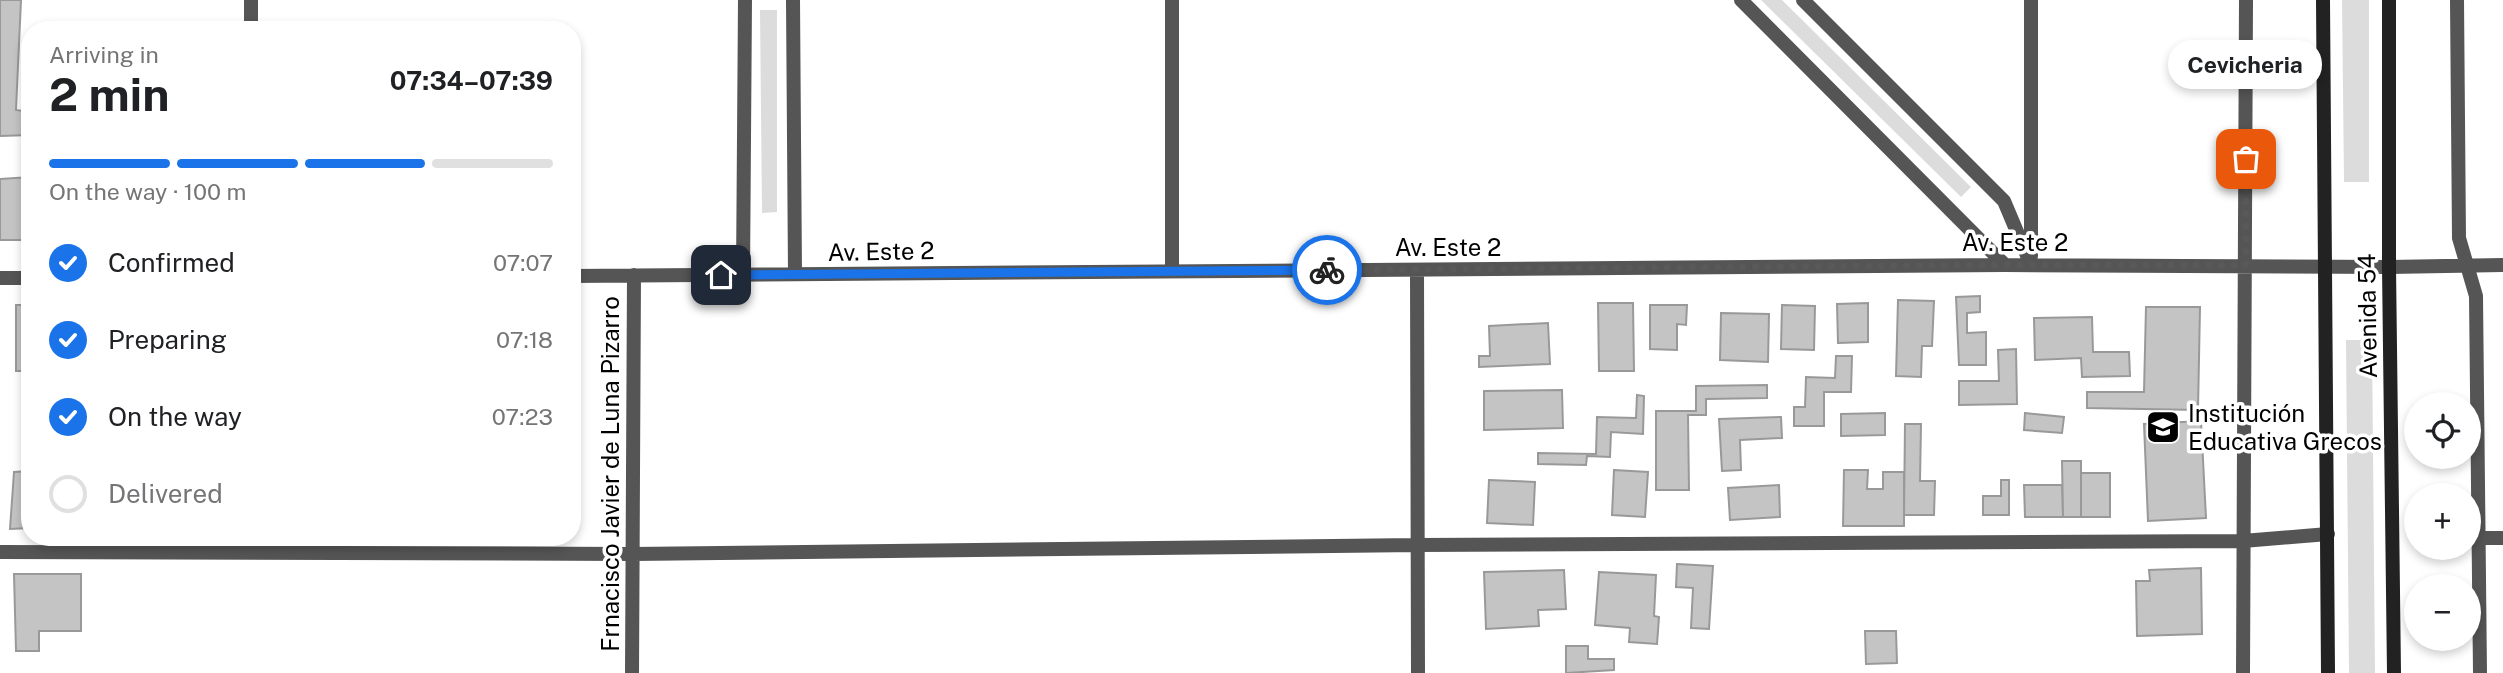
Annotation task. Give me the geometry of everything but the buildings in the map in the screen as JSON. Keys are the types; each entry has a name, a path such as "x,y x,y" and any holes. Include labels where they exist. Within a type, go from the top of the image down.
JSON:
{"main road":[{"name":"Avenida 54","path":"2323,0 2328,673"},
{"name":"Avenida 54","path":"2389,0 2394,673"}],"street":[{"path":"251,0 251,21"},
{"path":"743,276 745,0"},
{"path":"793,0 795,274"},
{"path":"1172,0 1172,270"},
{"path":"1741,0 2005,265"},
{"path":"1802,0 2004,201 2031,265"},
{"path":"2031,0 2031,265"},
{"path":"2243,673 2246,0"},
{"path":"2457,0 2459,238 2476,296 2478,483"},
{"name":"Av. Este 2","path":"581,275 743,276 1172,270 1417,271 2005,265 2503,265"},
{"path":"1417,271 1418,673"},
{"name":"Frnacisco Javier de Luna Pizarro","path":"632,673 634,275"},
{"path":"0,278 21,278"},
{"path":"0,552 633,554 1417,545 2243,541 2328,534"},
{"path":"2481,538 2503,538"},
{"path":"2478,560 2480,673"}],"shaded area":[{"path":"1761,0 1782,0 1971,187 1961,197"},
{"path":"2342,0 2369,0 2369,182 2344,182"},
{"path":"760,10 777,10 777,212 762,213"},
{"path":"2346,340 2372,340 2375,673 2349,673"}],"way so far":[{"path":"1327,270 2246,265 2246,159"}],"place":[{"name":"Cevicheria","path":"2246,159"},
{"name":"Institución Educativa Grecos","path":"2163,427"}],"route":[{"path":"721,275 1327,270"}]}
